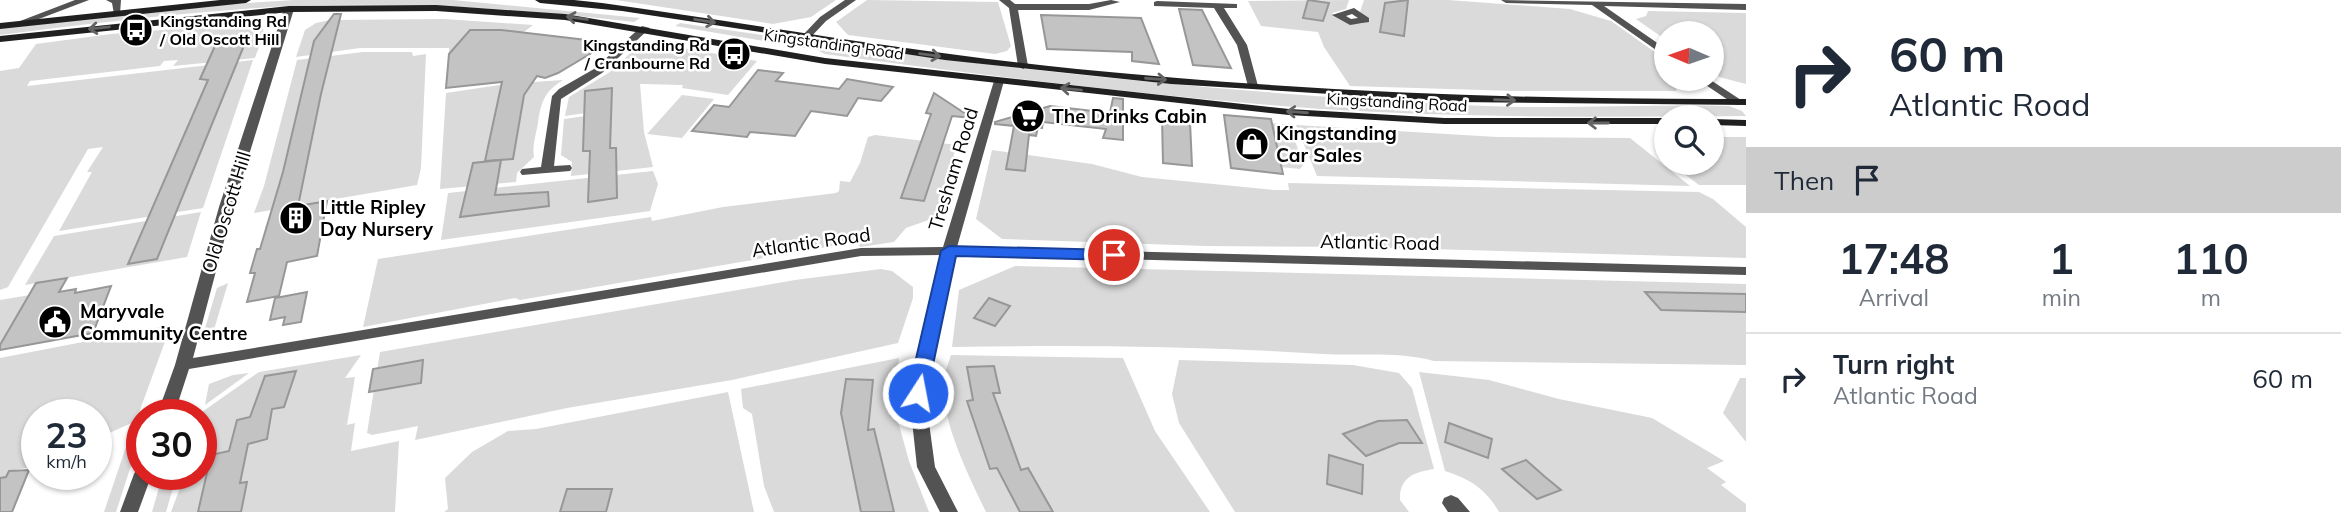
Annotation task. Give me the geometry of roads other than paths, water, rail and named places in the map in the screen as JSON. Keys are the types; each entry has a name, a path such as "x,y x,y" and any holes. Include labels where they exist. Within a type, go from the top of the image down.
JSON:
{"main road":[{"path":"0,26 246,0"},
{"name":"Kingstanding Road","path":"540,0 662,15 859,46 1023,66 1345,95 1743,104"},
{"name":"Kingstanding Road","path":"0,39 289,9 436,8 554,16 645,28 825,61 1289,112 1431,121 1654,121"},
{"path":"645,28 662,15"},
{"path":"1724,122 1746,123"}],"street":[{"path":"20,23 84,0"},
{"path":"111,0 117,1 117,12"},
{"path":"806,37 823,19 851,0"},
{"path":"1004,0 1013,7 1089,7 1115,2"},
{"path":"1354,11 1356,0"},
{"path":"1506,0 1746,7"},
{"path":"1595,3 1654,45"},
{"path":"1157,4 1234,6"},
{"path":"1217,5 1242,45 1252,86"},
{"path":"1013,7 1023,66"},
{"name":"Old Oscott Hill","path":"170,399 183,365 226,207 289,9"},
{"path":"547,170 556,98 562,91 598,71 645,28"},
{"name":"Tresham Road","path":"949,512 926,467 918,393 949,251 999,81"},
{"path":"1722,91 1743,104"},
{"path":"526,172 566,168"},
{"name":"Atlantic Road","path":"183,365 862,252 949,251 1746,271"},
{"path":"129,512 137,490"}],"place":[{"name":"Kingstanding Rd / Old Oscott Hill","path":"136,30"},
{"name":"Kingstanding Rd / Cranbourne Rd","path":"734,54"},
{"name":"The Drinks Cabin","path":"1028,116"},
{"name":"Kingstanding Car Sales","path":"1252,144"},
{"name":"Little Ripley Day Nursery","path":"296,218"},
{"name":"Maryvale Community Centre","path":"55,322"}]}
